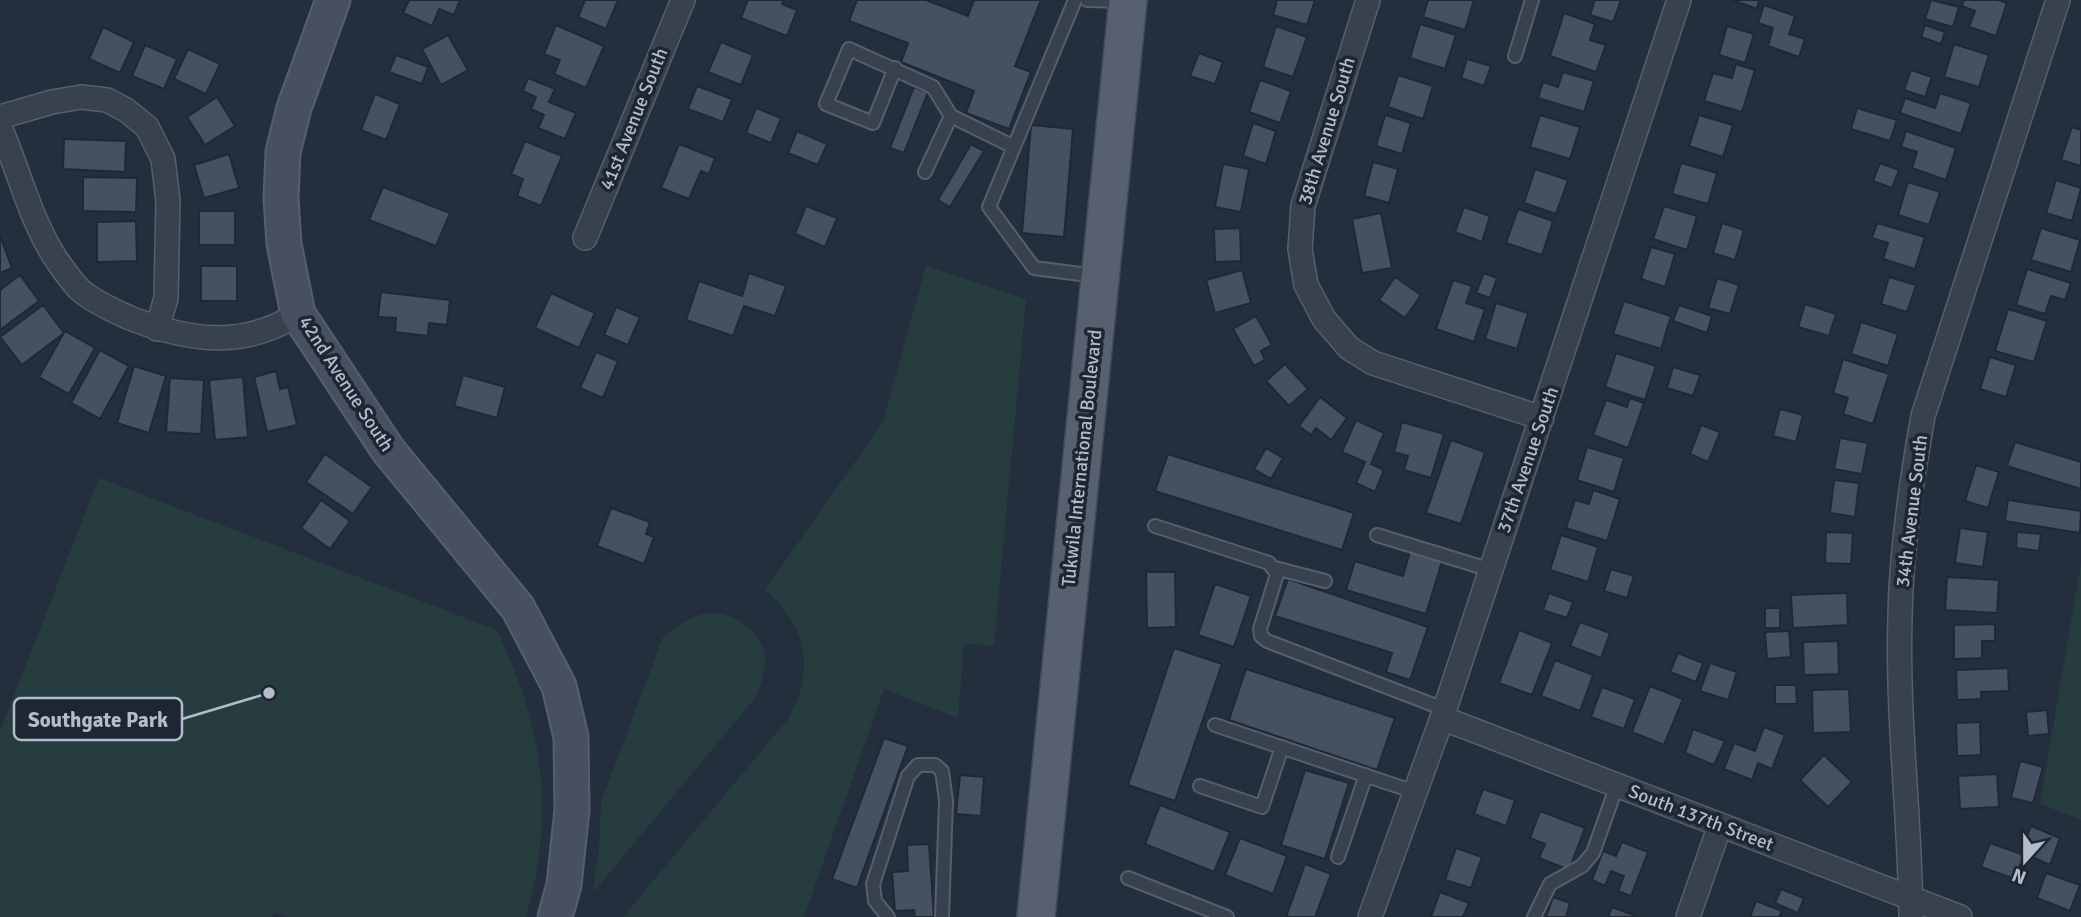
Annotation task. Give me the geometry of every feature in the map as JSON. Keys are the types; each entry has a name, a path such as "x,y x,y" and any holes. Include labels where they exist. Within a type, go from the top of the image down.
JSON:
{"main road":[{"name":"Tukwila International Boulevard","path":"1036,917 1128,1"}],"street":[{"name":"42nd Avenue South","path":"333,0 294,108 283,152 284,244 298,314 388,450 518,608 559,686 571,737 572,810 564,885 555,917"},
{"name":"41st Avenue South","path":"585,238 683,0"},
{"name":"38th Avenue South","path":"1368,0 1303,206 1300,249 1306,285 1324,319 1349,348 1373,363 1542,418"},
{"name":"37th Avenue South","path":"1370,917 1443,713 1679,0"},
{"name":"34th Avenue South","path":"1911,907 1902,731 1900,617 1911,486 1923,416 2058,0"},
{"path":"0,117 81,97 107,100 126,110 147,127 163,159 168,201 166,298 157,329"},
{"path":"0,127 38,226 57,260 79,290 117,312 157,329 192,337 234,338 277,327 298,314"},
{"name":"South 137th Street","path":"1443,713 1720,825 1911,907 1960,917"},
{"path":"1688,917 1720,825"}],"lane":[{"path":"1075,0 989,207 1034,268 1100,276"},
{"path":"1087,0 1128,1"},
{"path":"1515,56 1532,0"},
{"path":"895,68 873,123 826,104 849,48 895,68 933,87 951,116 1014,147"},
{"path":"925,172 951,116"},
{"path":"1155,526 1269,563 1275,568 1278,574 1260,629 1261,636 1267,641 1443,713"},
{"path":"1377,535 1491,570"},
{"path":"1275,568 1325,581"},
{"path":"1214,725 1415,792"},
{"path":"1200,786 1262,807 1282,747"},
{"path":"888,917 875,901 873,884 908,776 918,765 935,765 942,772 946,801 942,917"},
{"path":"1338,857 1366,775"},
{"path":"1534,917 1550,884 1582,866 1593,853 1617,785"},
{"path":"1128,878 1227,917"}],"green space":[{"path":"926,266 1026,299 994,646 964,643 958,718 884,689 804,917 623,917 787,720 796,702 804,667 799,634 791,619 765,590 883,422"},
{"path":"99,478 497,630 525,701 540,770 541,841 526,917 288,917 274,912 272,917 0,917 0,731"},
{"path":"2081,563 2081,820 2040,804"},
{"path":"712,612 743,623 760,642 764,655 761,683 754,699 593,893 601,802 663,637 686,621"}],"building":[{"path":"409,0 460,0 454,15 439,9 432,26 403,13"},
{"path":"585,0 618,0 606,29 578,17"},
{"path":"748,0 784,0 782,4 797,10 787,36 741,18"},
{"path":"857,0 926,0 968,16 974,0 1041,0 1015,66 1031,72 1009,129 966,113 974,91 901,62 908,43 849,21"},
{"path":"1277,0 1315,0 1307,25 1273,15"},
{"path":"1428,0 1474,0 1465,30 1423,17"},
{"path":"1595,0 1621,0 1613,22 1590,15"},
{"path":"1732,0 1759,0 1757,9"},
{"path":"1931,0 1959,7 1953,27 1925,19"},
{"path":"1964,0 1998,0 2007,3 1996,36 1969,27 1975,11 1962,6"},
{"path":"1764,5 1795,16 1789,34 1805,39 1799,57 1768,46 1773,28 1758,23"},
{"path":"1564,13 1595,24 1590,40 1606,45 1596,72 1550,56"},
{"path":"1420,24 1456,35 1445,69 1410,58"},
{"path":"556,25 604,46 586,88 554,74 560,60 544,54"},
{"path":"1925,25 1945,32 1941,44 1921,37"},
{"path":"1276,26 1307,37 1293,77 1263,67"},
{"path":"1727,26 1754,34 1745,63 1719,55"},
{"path":"103,27 134,42 120,73 89,59"},
{"path":"448,35 468,70 441,85 422,49"},
{"path":"721,42 753,55 741,85 708,72"},
{"path":"1954,44 1989,55 1979,87 1944,77"},
{"path":"145,45 177,59 164,89 132,76"},
{"path":"188,49 220,64 206,94 174,79"},
{"path":"1199,53 1223,62 1215,84 1190,76"},
{"path":"396,55 428,67 422,84 389,72"},
{"path":"1467,59 1491,66 1484,86 1461,78"},
{"path":"1736,64 1755,70 1742,112 1704,101 1713,73 1732,78"},
{"path":"1911,70 1932,77 1925,97 1904,90"},
{"path":"1563,72 1594,81 1584,112 1538,98 1543,82 1558,87"},
{"path":"1398,75 1433,86 1423,119 1388,107"},
{"path":"528,78 555,89 549,102 576,113 565,139 538,128 544,115 531,109 536,97 523,91"},
{"path":"1260,80 1291,91 1280,123 1249,112"},
{"path":"697,86 732,99 723,122 688,109"},
{"path":"914,87 928,92 904,153 890,148"},
{"path":"1940,93 1971,103 1961,134 1900,113 1905,98 1935,108"},
{"path":"375,94 400,104 386,140 361,130"},
{"path":"217,97 235,126 205,145 187,117"},
{"path":"756,108 781,118 771,143 746,133"},
{"path":"1857,108 1897,120 1890,141 1851,129"},
{"path":"1385,115 1411,123 1402,154 1376,146"},
{"path":"1540,115 1580,127 1570,159 1530,147"},
{"path":"1699,115 1733,125 1723,157 1689,146"},
{"path":"1253,123 1276,131 1266,164 1243,156"},
{"path":"1031,125 1073,129 1064,237 1022,233"},
{"path":"2072,127 2081,130 2081,166 2061,160"},
{"path":"797,131 827,144 818,165 788,153"},
{"path":"1906,131 1956,148 1946,180 1912,168 1917,152 1901,147"},
{"path":"64,139 126,141 125,172 63,169"},
{"path":"525,141 562,156 541,206 517,196 523,179 511,174"},
{"path":"679,144 715,158 709,174 701,171 689,199 661,188"},
{"path":"971,144 984,151 950,207 938,200"},
{"path":"229,154 239,188 204,198 194,165"},
{"path":"1373,162 1398,169 1389,203 1364,196"},
{"path":"1681,163 1717,173 1708,204 1672,194"},
{"path":"1880,163 1899,170 1892,188 1873,181"},
{"path":"1223,164 1249,169 1241,212 1215,207"},
{"path":"1535,169 1568,180 1556,214 1524,203"},
{"path":"83,177 137,178 136,212 83,211"},
{"path":"2056,180 2081,188 2072,221 2046,213"},
{"path":"1908,182 1940,192 1929,225 1898,215"},
{"path":"383,187 450,213 436,246 369,220"},
{"path":"806,206 837,218 825,247 795,234"},
{"path":"1664,206 1697,216 1687,250 1653,239"},
{"path":"1464,207 1490,216 1482,242 1455,232"},
{"path":"1518,209 1553,221 1542,255 1506,243"},
{"path":"199,211 235,211 235,245 199,245"},
{"path":"1381,213 1392,268 1362,273 1352,219"},
{"path":"136,221 137,261 97,262 97,222"},
{"path":"1722,223 1744,230 1735,260 1713,253"},
{"path":"1877,223 1925,237 1915,269 1883,259 1888,243 1872,238"},
{"path":"1240,228 1241,261 1215,262 1214,229"},
{"path":"2041,228 2080,240 2071,272 2031,260"},
{"path":"0,235 12,268 0,273"},
{"path":"1651,247 1675,254 1665,287 1641,279"},
{"path":"201,266 237,266 237,301 201,301"},
{"path":"2027,269 2071,283 2065,300 2051,296 2045,314 2016,305"},
{"path":"1242,270 1251,303 1215,313 1206,280"},
{"path":"749,273 786,286 775,316 744,306 733,336 686,320 699,281 742,296"},
{"path":"1484,273 1497,278 1490,298 1476,293"},
{"path":"20,275 39,301 0,330 0,290"},
{"path":"1395,277 1421,295 1405,318 1379,300"},
{"path":"1889,277 1916,285 1907,312 1881,304"},
{"path":"1717,278 1739,285 1730,314 1708,308"},
{"path":"1453,280 1472,286 1466,303 1485,309 1474,342 1436,329"},
{"path":"381,292 450,300 447,325 429,323 428,336 395,332 396,318 378,317"},
{"path":"551,293 595,313 579,348 535,328"},
{"path":"1624,301 1671,316 1661,349 1613,334"},
{"path":"1496,303 1528,313 1517,349 1485,339"},
{"path":"1805,304 1836,314 1829,336 1798,327"},
{"path":"43,305 64,333 22,365 0,337"},
{"path":"1679,305 1712,316 1707,333 1673,321"},
{"path":"616,307 640,317 628,345 604,335"},
{"path":"2008,309 2047,321 2034,362 1995,351"},
{"path":"1256,316 1272,345 1261,351 1265,360 1254,366 1233,329"},
{"path":"1861,322 1898,334 1888,366 1851,354"},
{"path":"65,331 95,348 69,394 39,377"},
{"path":"100,350 129,366 100,419 71,403"},
{"path":"596,352 618,361 603,398 580,388"},
{"path":"1616,353 1656,366 1645,400 1605,387"},
{"path":"1990,357 2016,365 2006,397 1980,389"},
{"path":"1843,359 1889,374 1873,424 1843,414 1848,398 1833,393"},
{"path":"1285,364 1308,389 1289,406 1266,381"},
{"path":"134,366 166,376 149,433 117,423"},
{"path":"1673,367 1700,375 1693,396 1667,388"},
{"path":"276,371 280,389 288,387 297,425 267,432 254,377"},
{"path":"463,375 505,387 497,418 454,406"},
{"path":"243,377 248,437 215,440 209,380"},
{"path":"170,378 204,380 201,434 166,432"},
{"path":"1320,397 1347,418 1331,440 1316,428 1311,435 1299,426"},
{"path":"1630,398 1644,403 1628,448 1593,435 1606,400 1627,407"},
{"path":"1780,409 1803,415 1796,442 1773,436"},
{"path":"1356,420 1384,433 1371,464 1384,470 1375,492 1356,483 1365,462 1342,452"},
{"path":"1402,422 1444,434 1431,478 1404,470 1408,456 1394,452"},
{"path":"1701,425 1720,432 1708,462 1690,454"},
{"path":"1840,438 1868,443 1862,474 1834,469"},
{"path":"1451,440 1485,452 1461,524 1426,513"},
{"path":"2015,442 2081,462 2081,489 2007,466"},
{"path":"1587,447 1624,458 1614,492 1577,480"},
{"path":"1266,448 1283,458 1271,479 1254,469"},
{"path":"325,454 372,487 353,514 306,482"},
{"path":"1168,454 1354,513 1342,550 1155,491"},
{"path":"1976,465 1999,472 1988,508 1965,501"},
{"path":"1834,480 1859,483 1855,517 1830,513"},
{"path":"1593,490 1620,499 1607,541 1566,528 1575,500 1589,504"},
{"path":"321,500 350,521 330,549 301,528"},
{"path":"2008,500 2081,511 2080,533 2005,521"},
{"path":"611,508 650,522 646,534 654,537 644,564 597,546"},
{"path":"1960,528 1988,532 1983,567 1955,563"},
{"path":"1826,532 1853,533 1851,564 1825,563"},
{"path":"2017,532 2041,534 2039,551 2016,548"},
{"path":"1561,535 1598,547 1588,582 1550,570"},
{"path":"1411,548 1443,558 1426,614 1346,590 1355,561 1403,576"},
{"path":"1611,569 1634,576 1627,598 1604,591"},
{"path":"1146,572 1175,572 1176,627 1147,628"},
{"path":"1947,577 1999,580 1997,613 1945,610"},
{"path":"1288,579 1428,627 1410,680 1386,672 1392,653 1275,616"},
{"path":"1215,584 1251,596 1234,647 1198,635"},
{"path":"1549,593 1573,602 1567,618 1543,610"},
{"path":"1847,593 1848,625 1793,628 1791,595"},
{"path":"1765,608 1780,608 1780,628 1765,628"},
{"path":"1580,622 1610,633 1601,658 1570,646"},
{"path":"1995,624 1995,641 1982,641 1982,658 1954,659 1954,625"},
{"path":"1519,630 1552,643 1532,695 1499,683"},
{"path":"1789,631 1791,657 1767,659 1765,632"},
{"path":"1838,641 1839,674 1804,675 1803,642"},
{"path":"1174,648 1222,664 1175,801 1128,785"},
{"path":"1678,653 1703,663 1696,682 1670,672"},
{"path":"1555,660 1593,675 1580,711 1541,696"},
{"path":"1710,663 1737,672 1728,700 1700,691"},
{"path":"2008,668 2009,691 1981,692 1981,699 1957,700 1956,670"},
{"path":"1246,669 1395,718 1377,770 1229,720"},
{"path":"1775,685 1796,685 1797,704 1775,704"},
{"path":"1650,686 1683,699 1664,745 1632,732"},
{"path":"1602,687 1635,699 1624,729 1591,717"},
{"path":"1849,689 1851,732 1813,733 1812,690"},
{"path":"2047,710 2049,734 2028,736 2026,712"},
{"path":"1980,722 1981,755 1957,756 1956,723"},
{"path":"1764,727 1785,735 1772,769 1758,763 1752,780 1724,769 1734,743 1755,751"},
{"path":"1693,729 1725,741 1714,765 1685,753"},
{"path":"884,738 908,746 857,888 832,879"},
{"path":"1824,755 1852,782 1828,807 1800,780"},
{"path":"2020,761 2043,767 2033,803 2011,798"},
{"path":"1305,770 1349,783 1325,859 1281,845"},
{"path":"1997,774 1999,807 1960,809 1958,776"},
{"path":"960,775 984,777 981,816 956,814"},
{"path":"1483,789 1515,800 1506,826 1474,814"},
{"path":"1160,805 1230,832 1214,872 1145,844"},
{"path":"1540,811 1585,828 1569,870 1539,858 1545,844 1530,838"},
{"path":"2031,826 2060,838 2050,865 2021,852"},
{"path":"1240,838 1287,856 1273,894 1225,875"},
{"path":"1622,842 1648,852 1631,896 1618,891 1624,876 1611,871 1605,886 1592,880 1603,851 1616,856"},
{"path":"1990,843 2024,855 2015,879 1981,867"},
{"path":"929,844 934,917 915,917 914,910 895,911 892,872 908,871 907,845"},
{"path":"1456,848 1482,857 1471,888 1445,880"},
{"path":"1305,864 1331,874 1315,917 1286,917"},
{"path":"2046,873 2080,885 2070,911 2037,898"},
{"path":"1781,889 1804,898 1798,913 1775,903"},
{"path":"1440,892 1469,903 1463,917 1431,917"},
{"path":"1553,897 1570,903 1566,917 1546,917"},
{"path":"1756,901 1782,911 1779,917 1750,917"},
{"path":"1612,907 1636,916 1636,917 1608,917"}],"place":[{"name":"Southgate Park","path":"269,693"}]}
